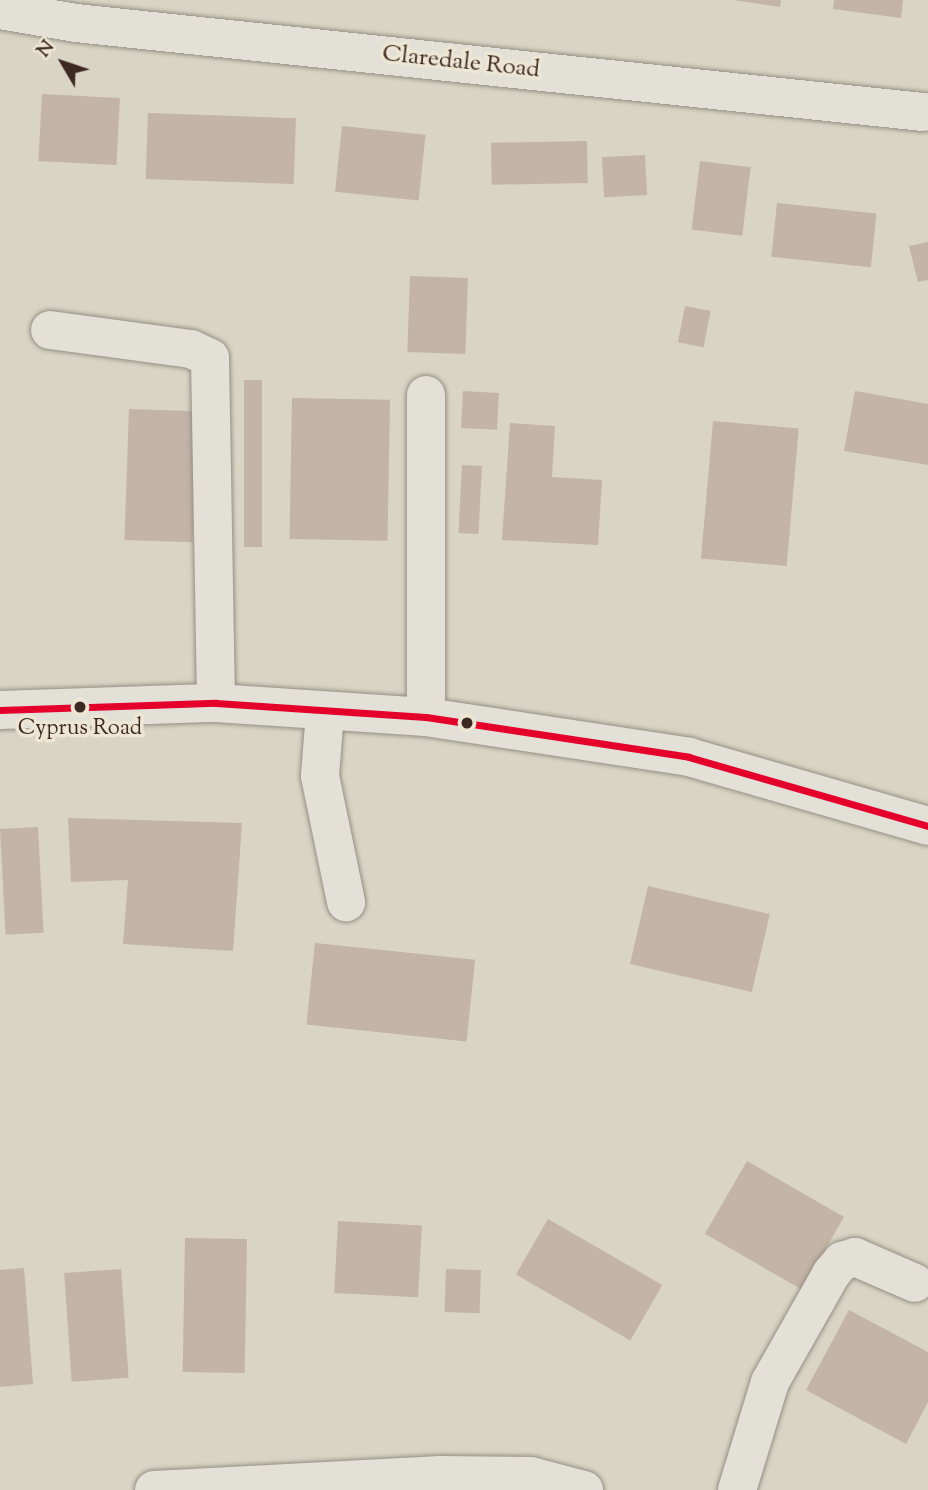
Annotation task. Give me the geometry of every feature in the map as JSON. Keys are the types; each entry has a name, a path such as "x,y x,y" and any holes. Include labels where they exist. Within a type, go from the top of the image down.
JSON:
{"street":[{"name":"Claredale Road","path":"0,10 90,24 923,112"},
{"path":"50,330 191,349 210,358 216,702"},
{"path":"426,395 426,717"},
{"path":"0,710 216,702 325,712 426,717 689,758 928,826"},
{"path":"325,712 320,776 346,902"},
{"path":"737,1490 770,1382 795,1329 842,1261 855,1256 915,1283"},
{"path":"154,1490 441,1475 531,1476 584,1490"}],"building":[{"path":"733,0 781,0 780,7"},
{"path":"834,0 903,0 901,18 833,9"},
{"path":"42,94 120,98 116,165 38,161"},
{"path":"148,113 296,118 294,184 146,179"},
{"path":"342,126 426,135 419,200 335,192"},
{"path":"587,141 588,183 492,185 491,143"},
{"path":"645,155 647,195 604,197 602,157"},
{"path":"700,161 751,167 742,236 692,229"},
{"path":"777,203 876,213 871,267 771,257"},
{"path":"928,242 928,280 918,282 909,246"},
{"path":"410,276 468,278 465,354 407,352"},
{"path":"685,306 711,311 703,347 678,342"},
{"path":"244,380 262,380 262,547 244,547"},
{"path":"463,391 499,393 497,430 461,428"},
{"path":"855,391 928,404 928,465 844,451"},
{"path":"292,398 390,400 388,541 290,539"},
{"path":"129,409 197,411 192,542 124,540"},
{"path":"713,421 799,428 787,566 701,558"},
{"path":"510,423 555,426 552,477 602,480 598,545 502,540"},
{"path":"462,465 482,466 478,534 458,533"},
{"path":"68,818 242,823 233,951 123,944 128,880 71,882"},
{"path":"38,827 44,933 6,935 0,829"},
{"path":"648,886 770,914 752,992 630,964"},
{"path":"315,943 475,960 467,1041 306,1025"},
{"path":"747,1161 844,1217 802,1290 705,1234"},
{"path":"548,1219 662,1285 630,1340 516,1274"},
{"path":"338,1221 422,1225 418,1297 334,1293"},
{"path":"185,1238 247,1239 245,1373 183,1372"},
{"path":"24,1268 33,1384 0,1387 0,1270"},
{"path":"121,1269 129,1378 72,1382 64,1273"},
{"path":"446,1269 481,1270 479,1313 444,1312"},
{"path":"849,1310 928,1352 928,1402 906,1444 806,1390"}],"transit line":[{"path":"0,710 216,703 426,717 689,757 928,826"}],"place":[{"name":"Cyprus Road","path":"80,707"}]}
